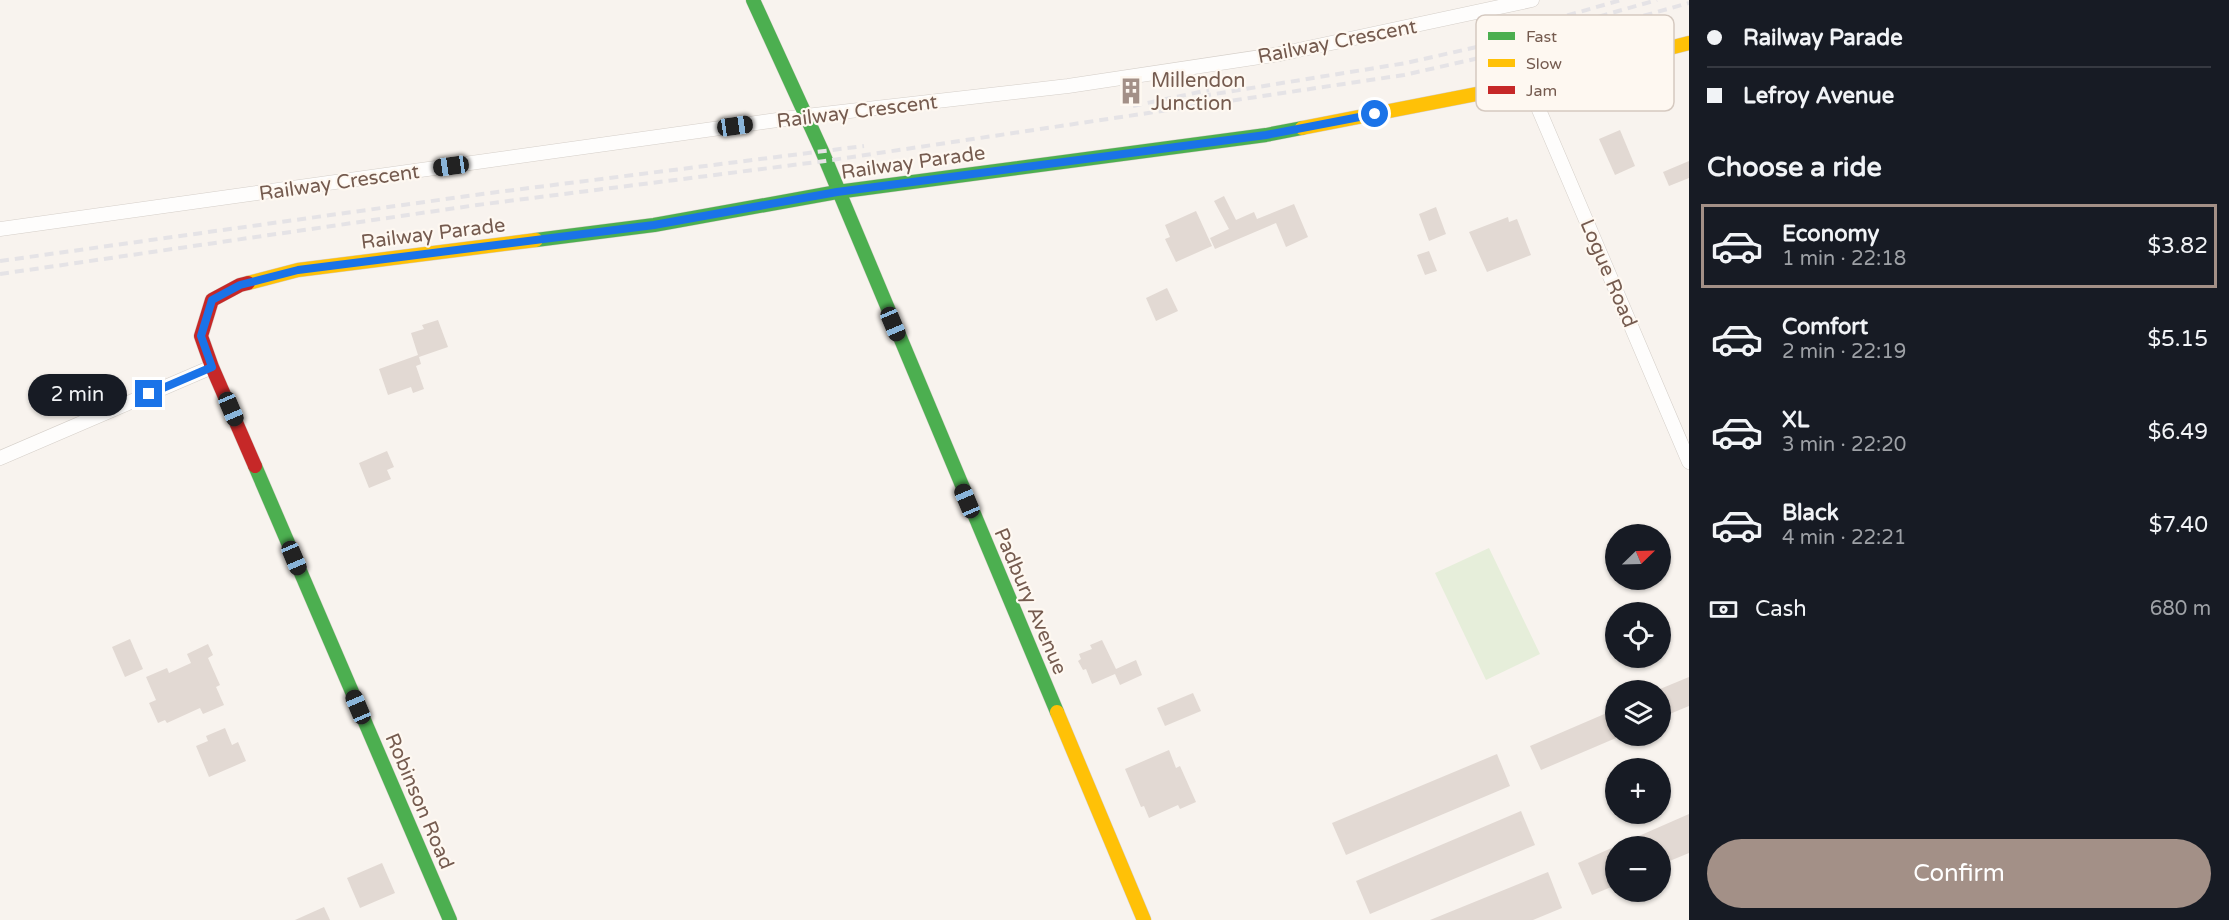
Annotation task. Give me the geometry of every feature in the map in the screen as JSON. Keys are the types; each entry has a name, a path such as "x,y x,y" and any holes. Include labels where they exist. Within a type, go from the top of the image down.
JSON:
{"street":[{"name":"Padbury Avenue","path":"753,0 806,116 1144,920"},
{"name":"Railway Crescent","path":"0,229 806,116 1068,86 1280,54 1532,0"},
{"name":"Railway Parade","path":"1674,47 1689,43"},
{"name":"Railway Parade","path":"212,367 201,336 212,300 240,285 298,270 654,225 837,192 1266,135 1476,94"},
{"name":"Logue Road","path":"1540,111 1689,462"},
{"path":"0,458 212,367"},
{"name":"Robinson Road","path":"212,367 450,920"}],"green space":[{"path":"1489,548 1540,654 1486,680 1435,573"}],"building":[{"path":"1620,130 1635,166 1615,175 1599,139"},
{"path":"1689,161 1689,178 1669,186 1663,172"},
{"path":"1224,196 1236,220 1254,212 1257,219 1294,204 1308,237 1286,247 1276,223 1215,249 1210,238 1229,229 1214,201"},
{"path":"1436,207 1446,234 1429,241 1419,214"},
{"path":"1196,211 1212,246 1176,262 1165,239 1170,237 1165,225"},
{"path":"1508,217 1509,222 1517,219 1531,255 1487,272 1469,232"},
{"path":"1429,251 1437,271 1425,275 1417,255"},
{"path":"1167,288 1178,311 1156,321 1146,298"},
{"path":"438,320 448,347 419,357 421,364 416,366 424,389 413,393 411,387 388,395 379,369 418,355 411,333 424,329 422,325"},
{"path":"387,451 394,467 387,470 391,479 369,488 359,463"},
{"path":"130,639 143,669 125,677 112,647"},
{"path":"1102,640 1116,669 1136,660 1142,675 1120,685 1115,674 1092,684 1086,669 1083,670 1078,661 1081,659 1079,654 1092,649 1090,645"},
{"path":"208,644 213,655 208,658 220,685 216,687 224,705 203,714 200,708 167,723 165,720 158,723 149,703 156,700 146,677 167,668 169,673 191,663 187,654"},
{"path":"1689,677 1689,706 1671,713 1671,684"},
{"path":"1193,693 1201,711 1165,726 1157,708"},
{"path":"1605,714 1605,743 1541,770 1530,746"},
{"path":"225,728 232,745 238,742 246,761 209,777 196,746 208,741 206,736"},
{"path":"1169,750 1176,768 1180,766 1196,802 1180,809 1178,805 1149,818 1144,806 1141,807 1125,769"},
{"path":"1497,754 1510,786 1346,855 1332,823"},
{"path":"1521,811 1535,845 1370,914 1356,881"},
{"path":"1689,814 1689,853 1671,860 1671,836 1639,836 1671,824 1671,822"},
{"path":"1605,851 1605,890 1592,895 1578,863"},
{"path":"382,863 395,893 360,908 347,878"},
{"path":"1548,872 1562,908 1533,920 1430,920"},
{"path":"324,907 330,920 295,920"}],"railway":[{"path":"1569,15 1621,0"},
{"path":"1604,15 1657,0"},
{"path":"1646,15 1689,3"},
{"path":"1202,96 1406,63 1476,47"},
{"path":"0,274 477,205 825,161 1404,75 1476,59"},
{"path":"1133,106 1209,90"},
{"path":"0,261 482,194 864,146"}],"traffic: fast":[{"path":"753,0 822,151 1057,712"},
{"path":"536,240 654,225 837,192 1266,135 1302,128"},
{"path":"255,466 450,920"}],"traffic: slow":[{"path":"1674,47 1689,43"},
{"path":"1302,128 1476,94"},
{"path":"248,283 298,270 536,240"},
{"path":"1057,712 1144,920"}],"traffic: jam":[{"path":"248,283 212,300 201,336 255,466"}],"place":[{"name":"Millendon Junction","path":"1131,91"}],"route":[{"path":"149,394 212,367 201,336 212,300 240,285 298,270 654,225 837,192 1266,135 1375,114"}]}
